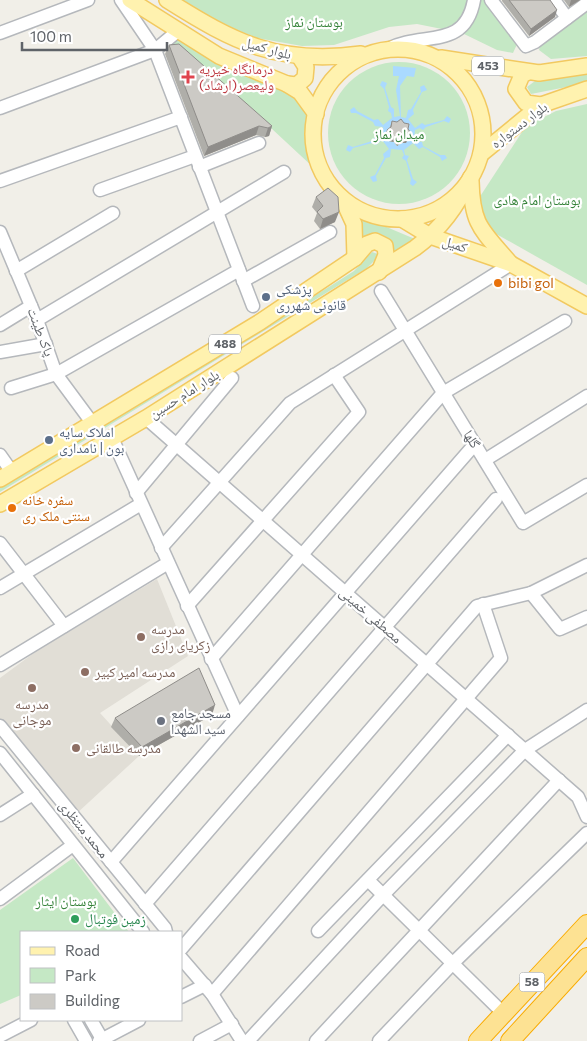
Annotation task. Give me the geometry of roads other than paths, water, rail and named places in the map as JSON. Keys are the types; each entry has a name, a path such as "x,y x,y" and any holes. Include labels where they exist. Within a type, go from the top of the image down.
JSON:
{"highway":[{"name":"58","path":"478,1041 587,924"},
{"name":"58","path":"510,1041 587,957"}],"main road":[{"name":"بلوار کمیل","path":"130,0 219,56 287,84 300,92 316,114"},
{"name":"بلوار کمیل","path":"167,0 230,37 261,49 298,56 323,58 383,50"},
{"path":"341,197 356,208 374,215 402,218 419,216 442,206 455,196 471,177 481,154 482,120 475,96 460,75 437,58 408,49 383,50 355,60 336,76 325,90 316,114 313,141 317,159 324,176 341,197 354,224 355,258"},
{"path":"287,84 297,85 305,78 306,67 298,56"},
{"name":"453","path":"437,58 538,73 587,66"},
{"path":"528,72 522,75 516,89 526,103 541,105"},
{"name":"بلوار دستواره","path":"481,154 541,105 587,89"},
{"name":"بلوار امام حسین","path":"0,504 146,418 380,272 430,236 455,208 471,177"},
{"name":"کمیل","path":"471,177 472,203 477,224 511,264"},
{"name":"کمیل","path":"402,218 430,236 511,264 587,306"},
{"name":"بلوار امام حسین","path":"6,476 260,322 355,258 367,244 375,241 381,242 386,255 380,272"}],"street":[{"path":"0,32 88,0"},
{"path":"121,0 155,50 253,306"},
{"path":"383,50 407,40 434,40 455,32 468,22 474,0"},
{"path":"492,0 526,46 587,2"},
{"path":"554,0 567,18"},
{"path":"0,108 155,50 179,30"},
{"path":"0,181 180,117"},
{"path":"100,190 259,143"},
{"path":"37,320 284,172"},
{"path":"16,271 112,213"},
{"name":"پاک طینت","path":"0,232 4,254 16,271 37,320 56,374 93,424"},
{"path":"11,388 56,374 241,276 330,232"},
{"path":"161,548 221,483 290,403 511,264"},
{"name":"گلها","path":"381,291 523,523 587,485"},
{"path":"0,324 31,306"},
{"path":"211,659 444,393 565,321"},
{"path":"0,352 46,344"},
{"path":"187,606 262,519 359,412 334,375"},
{"path":"0,588 127,514 232,378"},
{"path":"485,460 587,396"},
{"name":"مصطفی خمینی","path":"146,418 559,780 582,794 587,817"},
{"path":"112,438 238,716"},
{"path":"111,862 475,444"},
{"path":"0,455 6,476"},
{"path":"145,904 496,499"},
{"path":"0,543 64,626"},
{"path":"0,664 168,563"},
{"path":"182,948 471,612 483,604 531,593 587,565"},
{"path":"531,593 560,629 587,616"},
{"path":"182,997 208,989 501,658 483,604"},
{"path":"248,1041 383,895 525,750 587,710"},
{"name":"محمد منتظری","path":"0,726 166,931"},
{"path":"318,932 508,736"},
{"name":"محمد منتظری","path":"0,753 142,931"},
{"path":"316,1041 559,780"},
{"path":"0,815 32,794"},
{"path":"379,1041 452,964 587,833"},
{"path":"0,899 74,845"},
{"path":"368,880 503,1013"},
{"path":"182,959 208,989 242,1041"},
{"path":"0,1036 29,1021"},
{"path":"75,1021 86,1041"},
{"path":"92,1021 101,1040 132,1021"},
{"path":"200,1041 232,1024"}],"water":[{"path":"393,66 416,68 414,77 407,76 400,86 401,117 406,118 408,110 411,109 421,92 420,87 424,85 427,90 422,92 413,110 414,114 408,119 415,128 422,123 425,125 444,120 447,116 451,119 449,123 444,121 426,127 423,130 420,128 415,130 414,141 422,142 423,146 440,155 445,155 447,158 442,161 440,157 423,147 419,149 413,143 404,150 405,155 409,156 407,160 413,179 417,182 413,186 410,184 411,179 406,161 402,158 404,155 402,150 391,149 390,157 386,158 376,176 377,181 373,182 370,177 375,175 384,158 383,154 389,149 382,140 376,145 372,143 353,148 350,152 346,150 348,145 353,147 372,141 374,138 382,138 383,127 375,126 373,122 356,113 351,113 350,110 354,107 357,111 374,120 378,119 383,125 392,118 391,113 388,111 389,107 384,89 380,85 382,81 387,83 385,88 391,107 394,109 394,117 400,116 396,90 399,76 393,76","holes":["390,129 401,143 397,146 394,142 389,141 389,136 386,132"]}],"place":[{"name":"درمانگاه خیریه ولیعصر(ارشاد)","path":"188,77"},
{"name":"bibi gol","path":"498,283"},
{"name":"پزشکی قانونی شهرری","path":"266,297"},
{"name":"املاک سایه بون | نامداری","path":"49,440"},
{"name":"سفره خانه سنتی ملک ری","path":"12,508"},
{"name":"مدرسه زکریای رازی","path":"141,637"},
{"name":"مدرسه امیر کبیر","path":"85,672"},
{"name":"مدرسه موجانی","path":"32,688"},
{"name":"مسجد جامع سید الشهدا","path":"161,721"},
{"name":"مدرسه طالقانی","path":"76,748"},
{"name":"زمین فوتبال","path":"75,919"}],"park label":[{"name":"بوستان نماز","path":"314,22"},
{"name":"میدان نماز","path":"399,134"},
{"name":"بوستان امام هادی","path":"537,200"},
{"name":"بوستان ایثار","path":"66,901"}]}
